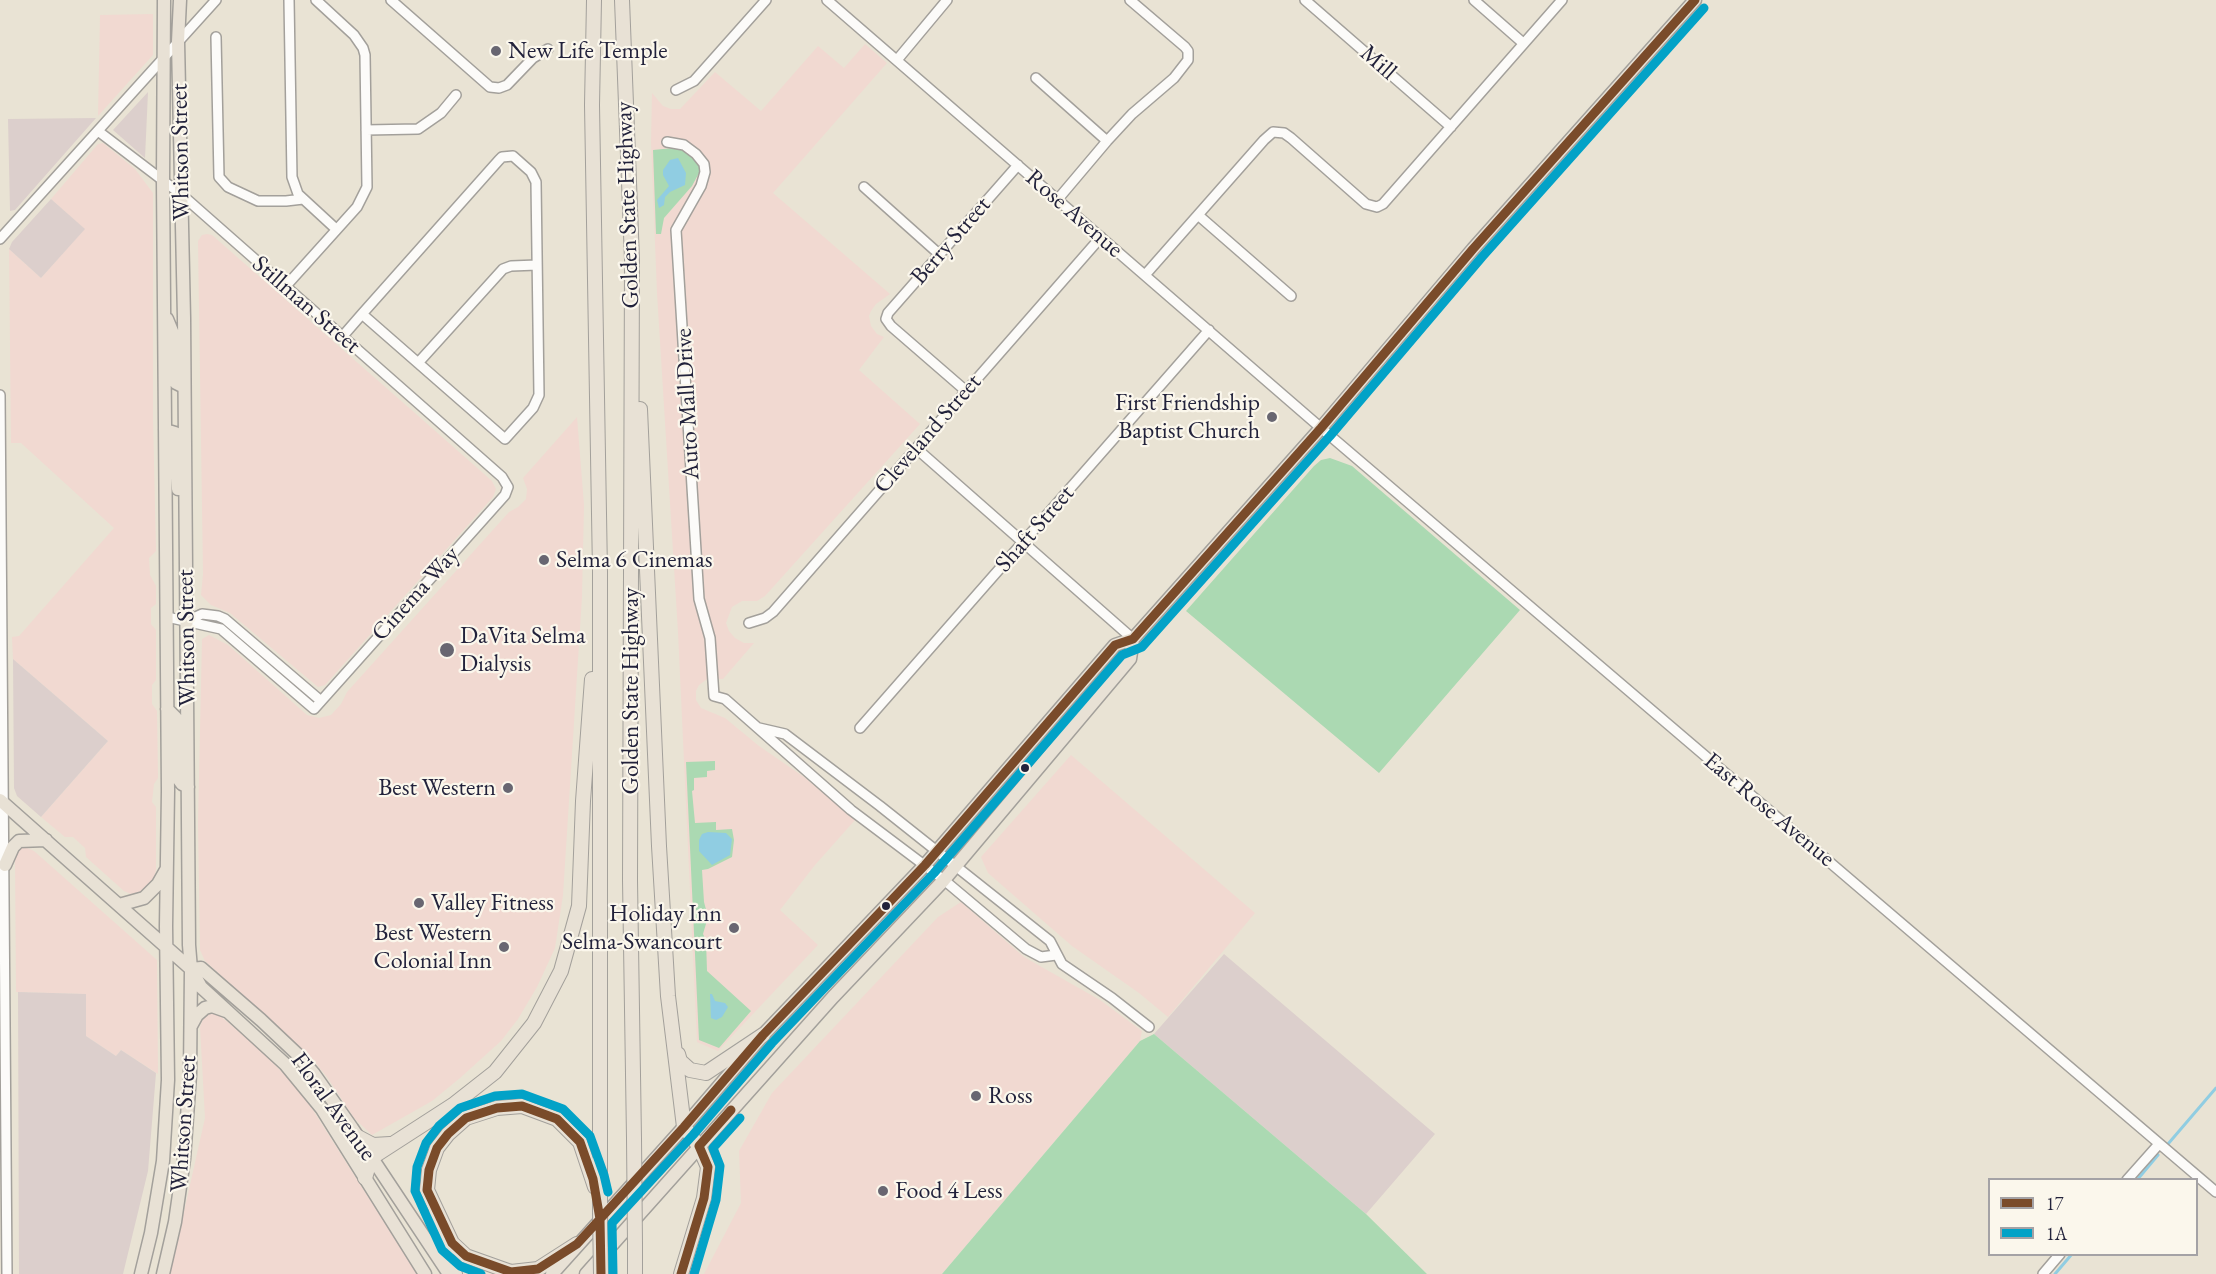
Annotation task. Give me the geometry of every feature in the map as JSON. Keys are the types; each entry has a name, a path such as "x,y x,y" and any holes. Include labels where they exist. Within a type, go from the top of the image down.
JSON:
{"highway":[{"name":"Golden State Highway","path":"594,0 592,105 600,572 596,1176"},
{"name":"Golden State Highway","path":"622,0 632,260 630,880 636,1274"},
{"path":"632,260 646,521 663,938 684,1126 699,1146 708,1167 704,1198 681,1274"},
{"path":"365,1178 371,1158 453,1105 495,1072 534,1023 561,971 579,906 583,801 600,572"},
{"path":"674,1045 685,1066 695,1072 706,1073 763,1035"},
{"path":"455,1274 439,1241 427,1190 429,1170 437,1148 448,1134 466,1118 496,1108 522,1106 557,1119 580,1142 596,1176 600,1212 601,1274"},
{"path":"358,1137 373,1145 392,1144"},
{"path":"427,1190 452,1243 466,1256 485,1264 511,1272 538,1269 577,1244"}],"main road":[{"name":"Whitson Street","path":"141,1274 157,1202 167,1123 168,1080 163,181 165,0"},
{"name":"Whitson Street","path":"163,1274 175,1222 188,1117 191,969 188,870 188,621 178,42 180,0"},
{"path":"586,1274 832,998 945,880 1130,659 1134,639 1321,428 1473,249 1695,0"},
{"path":"164,312 174,336 174,380 184,387"},
{"path":"165,430 175,433 178,497 186,513"},
{"path":"552,1274 763,1035 925,865 1115,645 1134,639"},
{"path":"167,709 176,718 177,777 182,784 188,787"},
{"path":"168,791 180,808 180,841 184,866 188,870"},
{"name":"Floral Avenue","path":"2,802 191,969 201,987 268,1046 302,1083 328,1118 425,1274"},
{"path":"5,865 13,847 19,841 46,840"},
{"path":"119,905 144,898 158,884 166,868"},
{"name":"Floral Avenue","path":"191,969 201,968 296,1053 358,1137 449,1274"},
{"path":"190,1027 197,1015 205,1008 217,1007 229,1012"}],"street":[{"path":"0,239 216,0"},
{"path":"289,0 291,168 295,189 336,230"},
{"path":"285,287 357,207 366,193 368,179 366,66 363,48 354,35 315,0"},
{"path":"676,90 694,81 766,0"},
{"name":"Rose Avenue","path":"827,0 1321,428"},
{"path":"897,60 947,0"},
{"path":"1058,199 1132,114 1174,78 1189,56 1185,47 1130,0"},
{"name":"Mill","path":"1305,0 1451,127"},
{"path":"1474,0 1523,44"},
{"path":"1145,275 1273,132 1284,133 1360,199 1372,206 1377,207 1383,204 1562,0"},
{"path":"396,1 487,84 499,88 507,85 533,58 548,49"},
{"path":"216,37 219,177 228,187 258,201 303,199"},
{"path":"1036,78 1107,141"},
{"path":"366,130 418,129 441,114 456,95"},
{"name":"Stillman Street","path":"98,131 182,195 502,477 508,487"},
{"name":"Auto Mall Drive","path":"667,142 684,145 696,154 704,164 705,172 701,186 676,230 699,598 710,638 714,696 725,699 757,727"},
{"path":"342,337 362,314 499,160 505,155 517,159 534,176 539,395 533,408 505,439 362,314"},
{"name":"Berry Street","path":"966,391 891,326 886,319 888,313 1018,165"},
{"path":"864,187 939,254"},
{"path":"1198,215 1291,296"},
{"name":"Cleveland Street","path":"749,623 765,618 773,612 1101,237"},
{"path":"418,363 502,269 511,266 537,265"},
{"name":"Shaft Street","path":"860,728 1209,330"},
{"path":"0,395 7,1274"},
{"name":"East Rose Avenue","path":"1321,428 2216,1192"},
{"path":"917,449 1134,639"},
{"name":"Cinema Way","path":"167,616 188,621 202,614 211,614 225,619 321,701 505,495 508,487"},
{"path":"757,727 785,734 1050,941 1062,964 1149,1027"},
{"path":"757,727 851,810 945,880 1026,949 1041,957 1056,955"},
{"path":"2128,1178 2159,1144"},
{"path":"2043,1274 2058,1256"}],"shaded area":[{"path":"153,14 153,55 98,116 100,15"},
{"path":"865,44 887,63 773,193 890,294 876,304 871,311 869,316 871,326 877,334 884,337 859,370 920,424 765,596 757,601 742,601 732,607 726,623 729,631 744,643 754,643 723,679 707,679 699,685 696,691 696,700 701,708 725,718 759,746 804,777 855,820 815,865 780,910 818,945 718,1051 697,1042 678,632 657,293 651,142 652,93 663,106 680,109 715,72 761,111 818,46 844,68"},
{"path":"148,92 145,158 113,130"},
{"path":"96,118 15,210 10,211 8,119"},
{"path":"103,143 135,169 153,193 153,420 156,551 149,558 150,575 156,586 156,604 151,608 151,624 156,630 156,680 152,685 152,704 157,711 158,778 154,784 152,802 156,807 156,870 153,881 143,891 131,894 124,891 86,857 85,848 73,837 65,837 41,817 108,741 13,659 12,637 19,636 114,528 21,443 11,443 9,249 41,278 84,229 51,199 98,144"},
{"path":"51,199 85,229 41,278 9,249 12,242"},
{"path":"202,235 212,235 492,481 496,489 493,497 325,685 318,687 230,613 211,605 201,595 203,574 198,241"},
{"path":"577,417 584,505 582,597 563,895 555,948 537,987 518,1019 501,1041 432,1101 372,1135 354,1118 327,1077 309,1055 205,961 200,950 198,823 202,639 209,635 228,645 307,715 319,718 331,715 341,704 347,692 509,512 526,499 527,489 523,478"},
{"path":"13,659 108,741 41,817 17,796 14,788"},
{"path":"1071,755 1255,913 1168,1017 1139,993 1072,946 988,873 981,857"},
{"path":"25,847 34,851 157,960 158,1074 121,1050 116,1056 86,1036 85,994 16,992 15,857 20,849"},
{"path":"961,902 1024,957 1100,1000 1142,1031 1140,1041 942,1274 704,1274 741,1203 739,1151 772,1093 938,917"},
{"path":"1224,954 1435,1134 1366,1214 1154,1034"},
{"path":"18,992 86,994 86,1036 116,1056 121,1050 156,1073 148,1171 123,1274 19,1274"},
{"path":"217,1013 257,1047 292,1082 311,1107 417,1274 170,1274 205,1118 200,1027 203,1019 209,1014"}],"green space":[{"path":"683,147 700,162 699,173 692,186 664,218 661,234 656,234 653,150"},
{"path":"1330,458 1352,466 1520,610 1379,773 1186,611 1314,466 1321,460"},
{"path":"715,761 715,770 707,771 707,777 694,778 694,790 692,791 695,823 716,822 716,830 732,829 734,840 732,857 702,870 704,902 708,917 703,934 706,940 707,971 751,1011 719,1048 699,1040 686,762"},
{"path":"1154,1034 1366,1214 1427,1274 942,1274 1140,1041"}],"water":[{"path":"678,158 686,173 685,185 670,192 665,197 664,205 659,208 657,200 669,186 663,170 670,160"},
{"path":"726,833 732,839 730,855 712,865 699,851 699,840 702,834"},
{"path":"710,994 715,1001 725,1003 728,1007 722,1017 716,1020 711,1018"}],"waterway":[{"path":"2168,1144 2216,1088"},
{"path":"2139,1178 2158,1155"},
{"path":"2055,1274 2070,1256"}],"transit line":[{"name":"17","path":"600,1219 684,1127 763,1035 925,865 1115,645 1133,639 1321,428 1473,249 1695,0"},
{"name":"1A","path":"613,1274 612,1223 693,1135 772,1043 934,873 1122,655 1142,647 1330,436 1482,257 1704,8"},
{"name":"1A","path":"481,1274 460,1266 442,1250 415,1191 417,1167 426,1143 439,1126 460,1108 495,1096 522,1094 563,1109 590,1136 608,1192"},
{"name":"17","path":"522,1106 557,1119 580,1142 593,1179 600,1219 577,1244 538,1269 511,1272 466,1256 452,1243 427,1190 429,1170 437,1148 448,1134 466,1118 497,1108 522,1106"},
{"name":"17","path":"681,1274 704,1198 708,1167 699,1146 731,1110"},
{"name":"1A","path":"694,1274 716,1200 720,1166 713,1148 740,1118"},
{"name":"17","path":"600,1219 601,1274"}],"place":[{"name":"New Life Temple","path":"496,51"},
{"name":"First Friendship Baptist Church","path":"1272,417"},
{"name":"Selma 6 Cinemas","path":"544,560"},
{"name":"DaVita Selma Dialysis","path":"447,650"},
{"name":"Best Western","path":"508,788"},
{"name":"Valley Fitness","path":"419,903"},
{"name":"Holiday Inn Selma-Swancourt","path":"734,928"},
{"name":"Best Western Colonial Inn","path":"504,947"},
{"name":"Ross","path":"976,1096"},
{"name":"Food 4 Less","path":"883,1191"}]}
